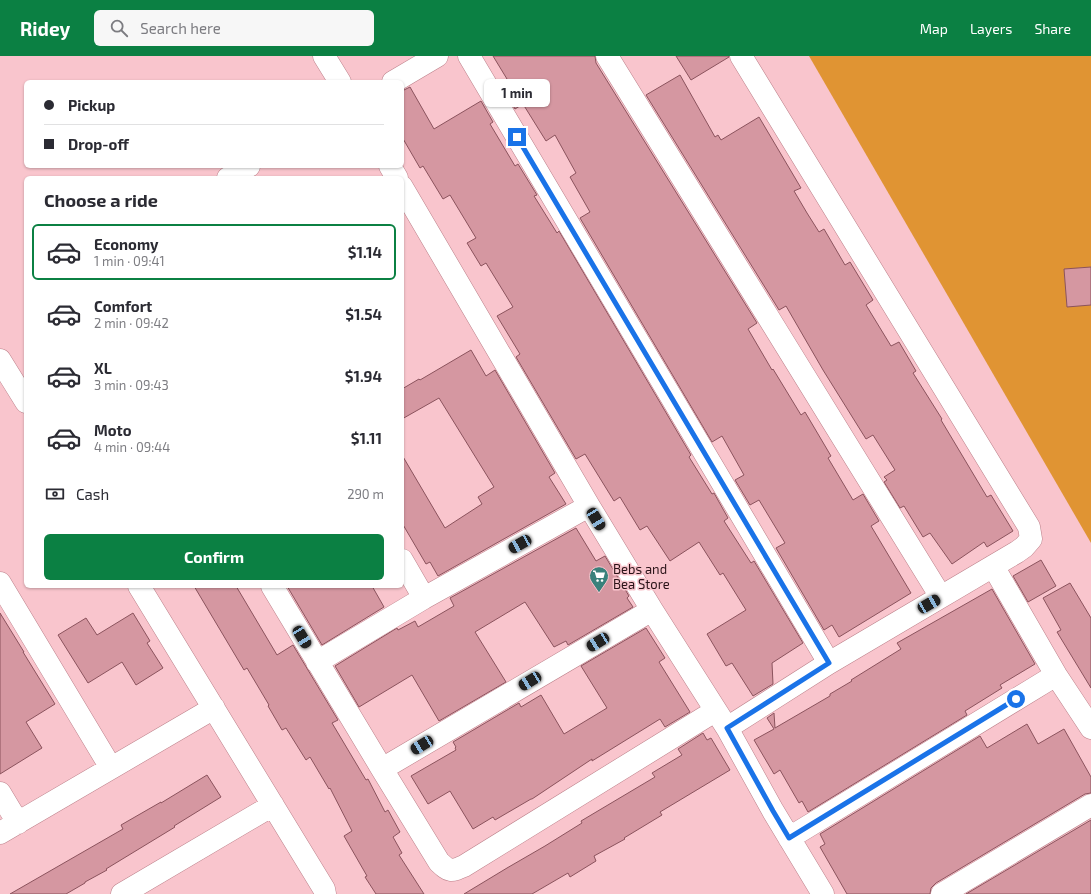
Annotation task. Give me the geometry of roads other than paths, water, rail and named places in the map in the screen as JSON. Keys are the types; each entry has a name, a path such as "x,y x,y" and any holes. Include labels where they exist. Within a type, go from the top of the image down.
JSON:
{"street":[{"path":"324,56 339,80"},
{"path":"396,80 438,56"},
{"path":"469,56 829,663"},
{"path":"607,56 941,597"},
{"path":"273,588 439,862 447,869 454,870 464,866 721,719 829,663 1024,547 1031,539 1029,527 741,56"},
{"path":"232,176 246,168"},
{"path":"404,190 589,506 652,610 721,719 769,804 823,894"},
{"path":"0,360 24,399"},
{"path":"318,662 424,598 589,506"},
{"path":"404,563 424,598"},
{"path":"993,566 1056,675 1091,728"},
{"path":"0,583 111,768"},
{"path":"140,588 324,889 325,894"},
{"path":"382,769 652,610"},
{"path":"789,838 1056,675"},
{"path":"0,793 9,828 214,708"},
{"path":"122,894 273,805"},
{"path":"942,894 1091,805"}],"place":[{"name":"Bebs and Bea Store","path":"599,593"}]}
